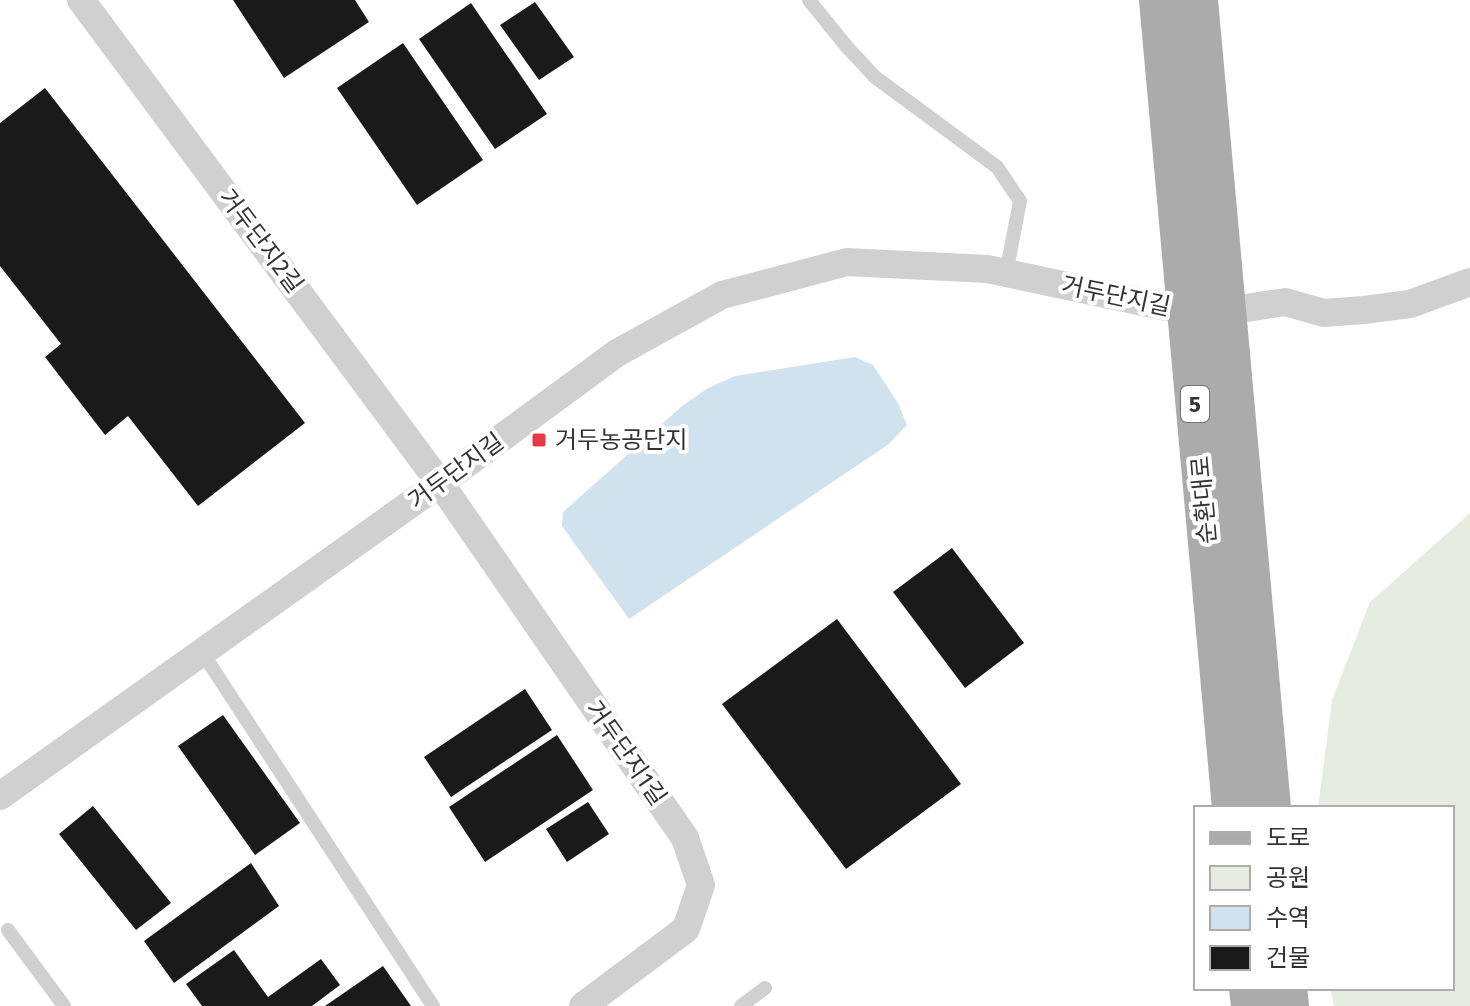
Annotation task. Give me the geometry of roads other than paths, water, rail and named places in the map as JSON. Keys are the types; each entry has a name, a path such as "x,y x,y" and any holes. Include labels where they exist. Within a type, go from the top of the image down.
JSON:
{"main road":[{"name":"순환대로","path":"1160,0 1206,311 1270,806"},
{"name":"순환대로","path":"1197,0 1206,311 1233,806"}],"street":[{"name":"거두단지2길","path":"81,0 440,483"},
{"name":"거두단지길","path":"0,796 617,353 722,295 847,262 987,269 1206,311"},
{"path":"1206,311 1285,302 1324,313 1364,310 1410,304 1470,282"},
{"name":"거두단지1길","path":"440,483 685,838 701,885 686,929 583,1006"}],"lane":[{"path":"809,0 875,77 997,167 1020,201 1006,274"},
{"path":"202,652 433,1006"},
{"path":"8,930 64,1006"},
{"path":"741,1006 765,988"}],"water":[{"path":"855,357 873,365 898,403 907,425 889,444 629,619 562,526 563,512 681,407 708,388 735,376"}],"place":[{"name":"거두농공단지","path":"539,440"}]}
